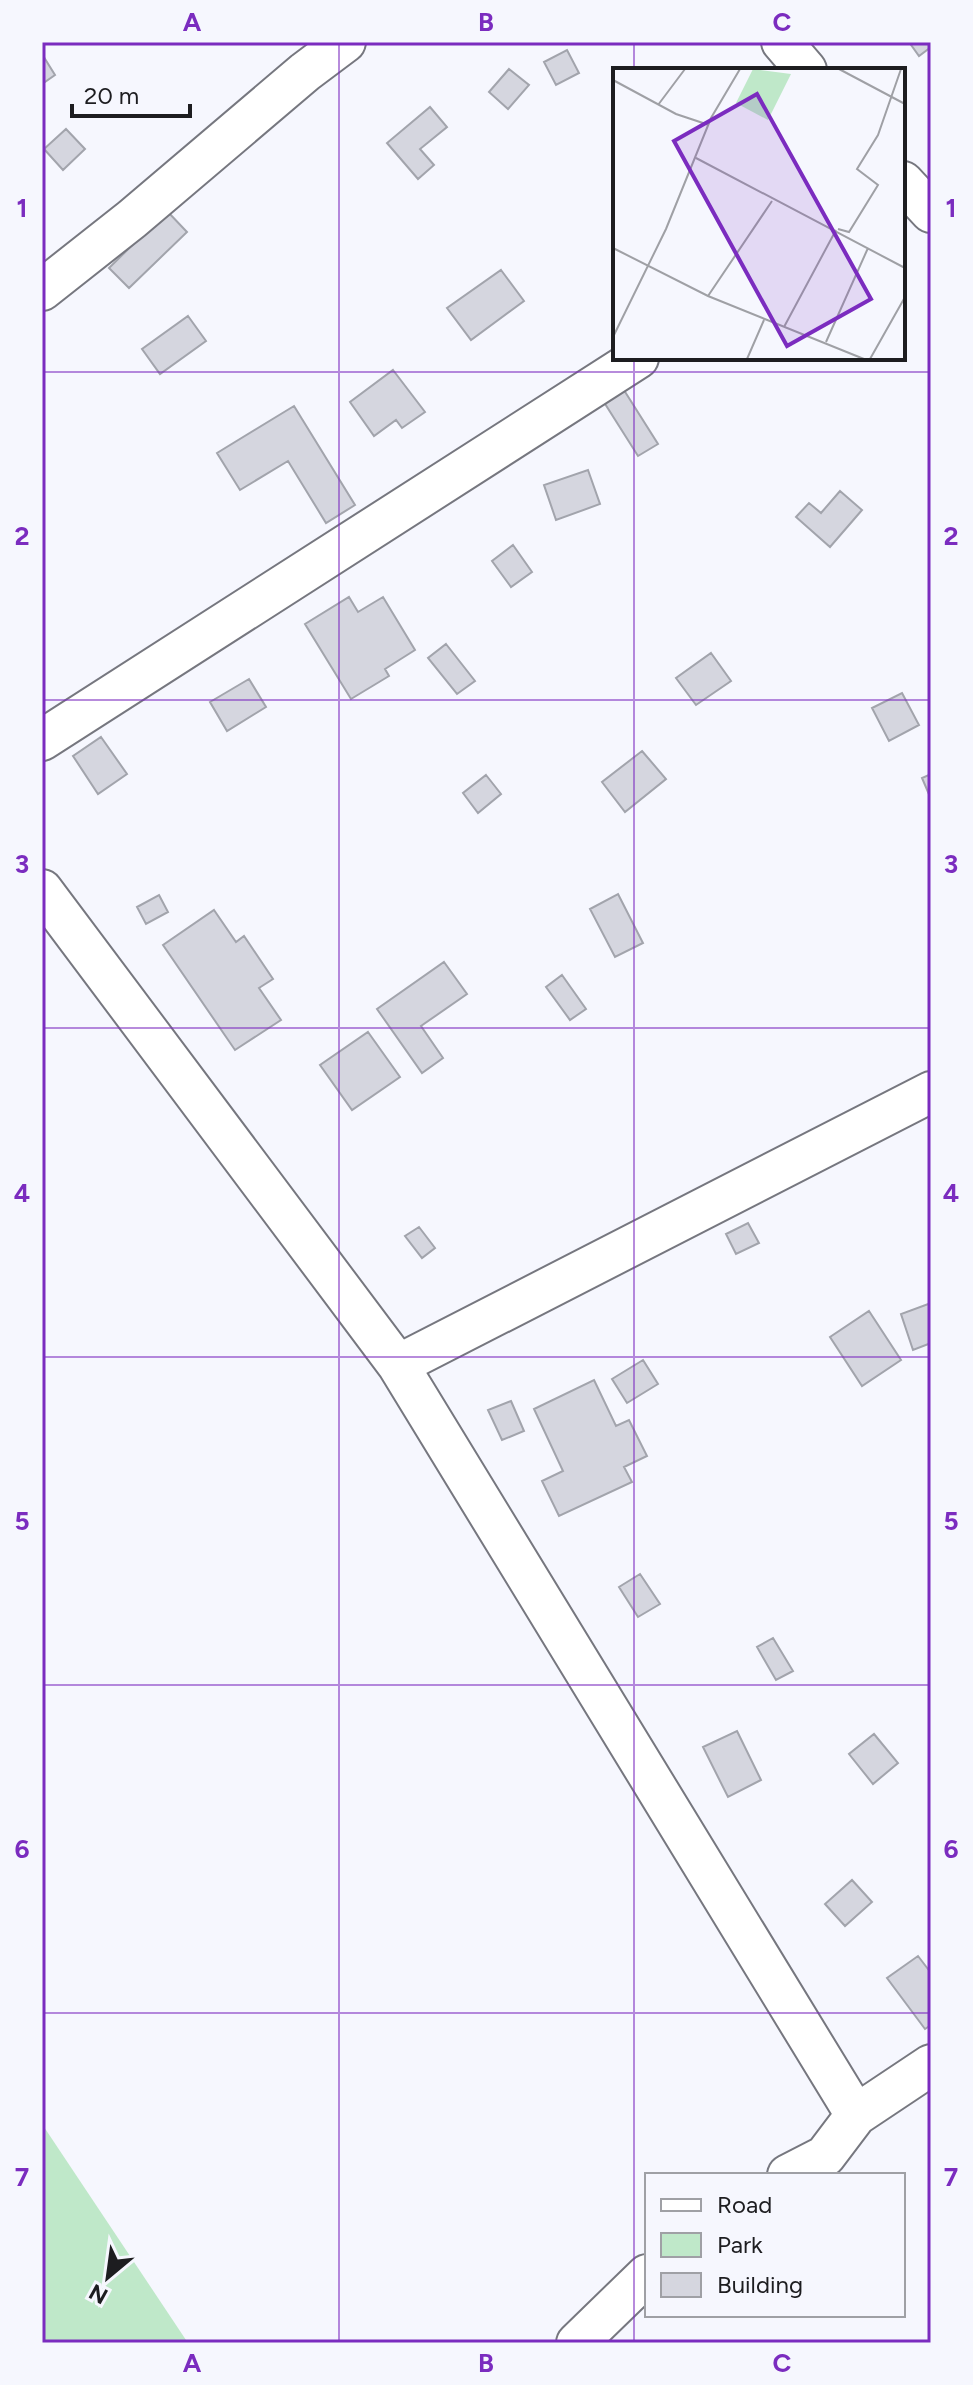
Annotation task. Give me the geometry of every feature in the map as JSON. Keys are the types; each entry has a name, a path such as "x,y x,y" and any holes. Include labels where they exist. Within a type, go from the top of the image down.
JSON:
{"street":[{"path":"42,290 345,42"},
{"path":"782,42 804,68"},
{"path":"42,740 635,360"},
{"path":"44,893 398,1365 856,2115"},
{"path":"398,1365 931,1092"},
{"path":"792,2173 825,2156 856,2115 931,2065"},
{"path":"577,2343 645,2277"}],"green space":[{"path":"42,2124 188,2343 42,2343"}],"building":[{"path":"909,42 931,42 931,47 919,56"},
{"path":"567,50 579,73 556,85 544,62"},
{"path":"42,54 55,75 42,84"},
{"path":"509,69 529,85 508,109 489,92"},
{"path":"430,107 447,127 420,149 434,165 418,179 387,143"},
{"path":"66,129 85,149 63,170 44,149"},
{"path":"167,211 187,232 129,288 109,268"},
{"path":"501,270 524,301 471,340 447,308"},
{"path":"188,316 206,341 160,374 142,349"},
{"path":"393,370 425,412 402,428 396,420 374,436 350,402"},
{"path":"622,387 658,444 638,456 602,399"},
{"path":"294,406 355,505 326,523 288,461 240,490 217,453"},
{"path":"588,470 600,504 556,520 544,485"},
{"path":"840,491 862,510 830,547 796,517 809,503 821,513"},
{"path":"513,545 532,572 511,587 492,561"},
{"path":"349,597 358,612 383,597 415,650 385,669 389,676 351,699 305,624"},
{"path":"446,644 475,681 457,694 428,658"},
{"path":"711,653 731,681 696,705 676,678"},
{"path":"249,679 266,707 227,731 210,702"},
{"path":"902,693 919,725 889,741 872,708"},
{"path":"101,737 127,774 98,794 73,756"},
{"path":"642,751 666,779 625,812 602,782"},
{"path":"931,774 931,799 922,778"},
{"path":"486,775 501,794 478,813 463,793"},
{"path":"618,894 643,943 615,957 590,909"},
{"path":"159,895 168,912 146,924 137,907"},
{"path":"214,910 236,942 244,936 273,979 259,988 281,1020 235,1050 163,945"},
{"path":"444,962 467,994 421,1026 443,1058 422,1073 377,1009"},
{"path":"562,975 586,1009 570,1020 546,987"},
{"path":"368,1032 400,1077 352,1110 320,1065"},
{"path":"748,1223 759,1243 736,1254 726,1234"},
{"path":"419,1227 435,1248 422,1258 405,1236"},
{"path":"931,1303 931,1343 913,1350 901,1314"},
{"path":"869,1311 901,1360 862,1386 830,1337"},
{"path":"643,1360 658,1384 627,1403 612,1379"},
{"path":"594,1380 616,1426 629,1420 647,1456 624,1467 632,1482 559,1516 542,1481 563,1471 534,1409"},
{"path":"511,1401 524,1431 502,1440 488,1410"},
{"path":"640,1574 660,1604 638,1617 619,1587"},
{"path":"773,1638 793,1671 776,1680 757,1647"},
{"path":"737,1731 761,1780 728,1797 703,1747"},
{"path":"874,1734 898,1763 873,1784 849,1754"},
{"path":"852,1880 872,1902 845,1926 825,1904"},
{"path":"918,1956 931,1973 931,2025 925,2029 887,1978"}]}
